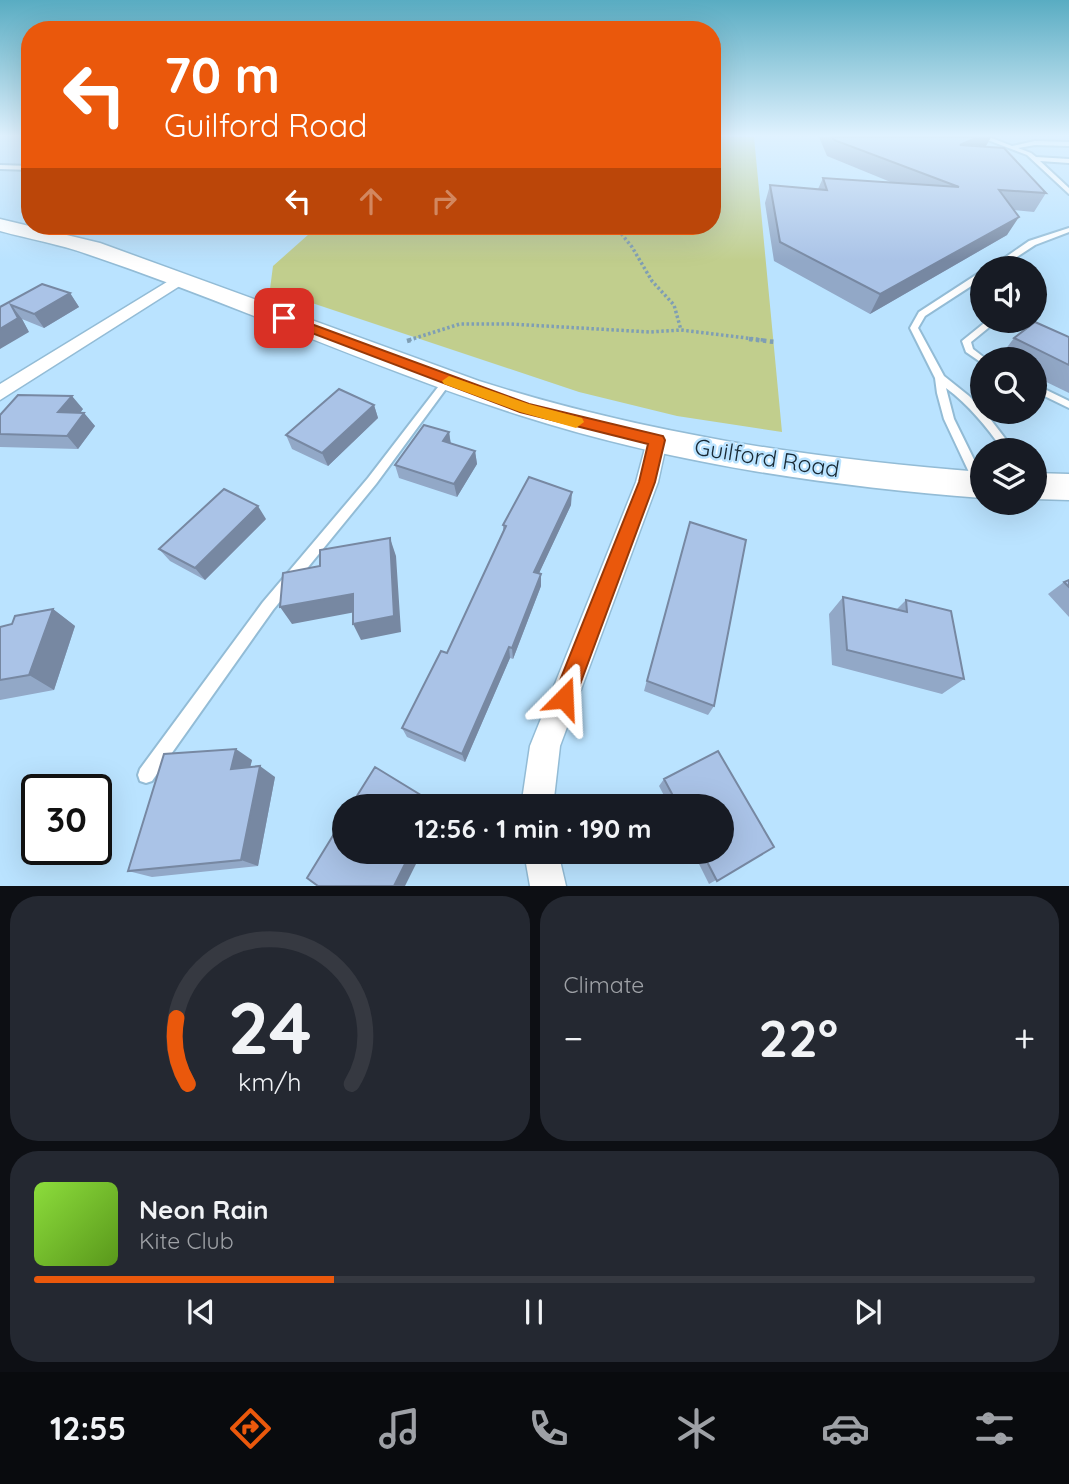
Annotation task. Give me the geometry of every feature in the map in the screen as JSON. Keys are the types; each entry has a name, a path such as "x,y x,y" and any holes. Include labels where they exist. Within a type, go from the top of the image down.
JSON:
{"street":[{"name":"Guilford Road","path":"0,225 21,230"},
{"name":"Guilford Road","path":"40,235 92,248 180,279 526,408 657,440 886,477 970,484"},
{"path":"0,393 180,279"},
{"path":"539,794 545,746 647,482 657,440"},
{"path":"1047,486 1069,487"},
{"path":"543,864 548,886"}],"lane":[{"path":"1056,178 1069,191"},
{"path":"1012,256 1032,243 1069,230"},
{"path":"970,283 916,320 914,328 940,378 947,419 970,464"},
{"path":"970,351 966,341 977,333"},
{"path":"940,378 966,398 1000,438"},
{"path":"146,775 268,606 372,481 448,380"},
{"path":"1047,394 1069,405"}],"path":[{"path":"622,235 652,281 674,305 681,330"},
{"path":"372,351 460,324 510,324 650,332 681,330 775,342"}],"green space":[{"path":"721,178 758,178 782,432 677,416 579,392 270,289 273,266 308,235 721,235"}],"building":[{"path":"823,178 828,178 959,187 936,178 1032,178 1046,193 999,190 1019,217 880,294 780,242 770,185 827,190"},
{"path":"42,284 70,293 34,314 11,305 18,318 0,329 0,307"},
{"path":"1047,327 1069,337 1069,365 1047,354 1047,347 1032,347 1014,338 1021,333 1047,333"},
{"path":"339,389 374,405 322,453 286,435"},
{"path":"18,395 72,396 58,412 84,413 67,436 0,434 0,415"},
{"path":"424,425 449,432 443,441 475,451 454,484 395,465"},
{"path":"529,477 572,492 534,572 541,574 512,648 509,647 462,754 402,728 441,651 447,653 506,526 503,525"},
{"path":"224,489 258,506 195,568 159,549"},
{"path":"690,522 746,540 714,706 647,681"},
{"path":"390,538 394,616 353,624 353,594 280,607 283,573 320,566 320,550"},
{"path":"843,597 907,612 906,600 951,611 964,679 847,650"},
{"path":"53,609 29,675 0,680 0,627 12,624 15,616"},
{"path":"236,749 231,769 260,766 241,860 128,871 164,754"},
{"path":"718,751 774,847 717,881 708,864 734,864 734,794 672,794 664,779"},
{"path":"375,767 419,794 358,794"},
{"path":"332,837 332,864 405,864 394,886 318,886 307,878"}],"slow traffic":[{"path":"449,381 576,422"}],"route":[{"path":"284,318 526,408 590,426 657,440 647,482 564,698"}]}
